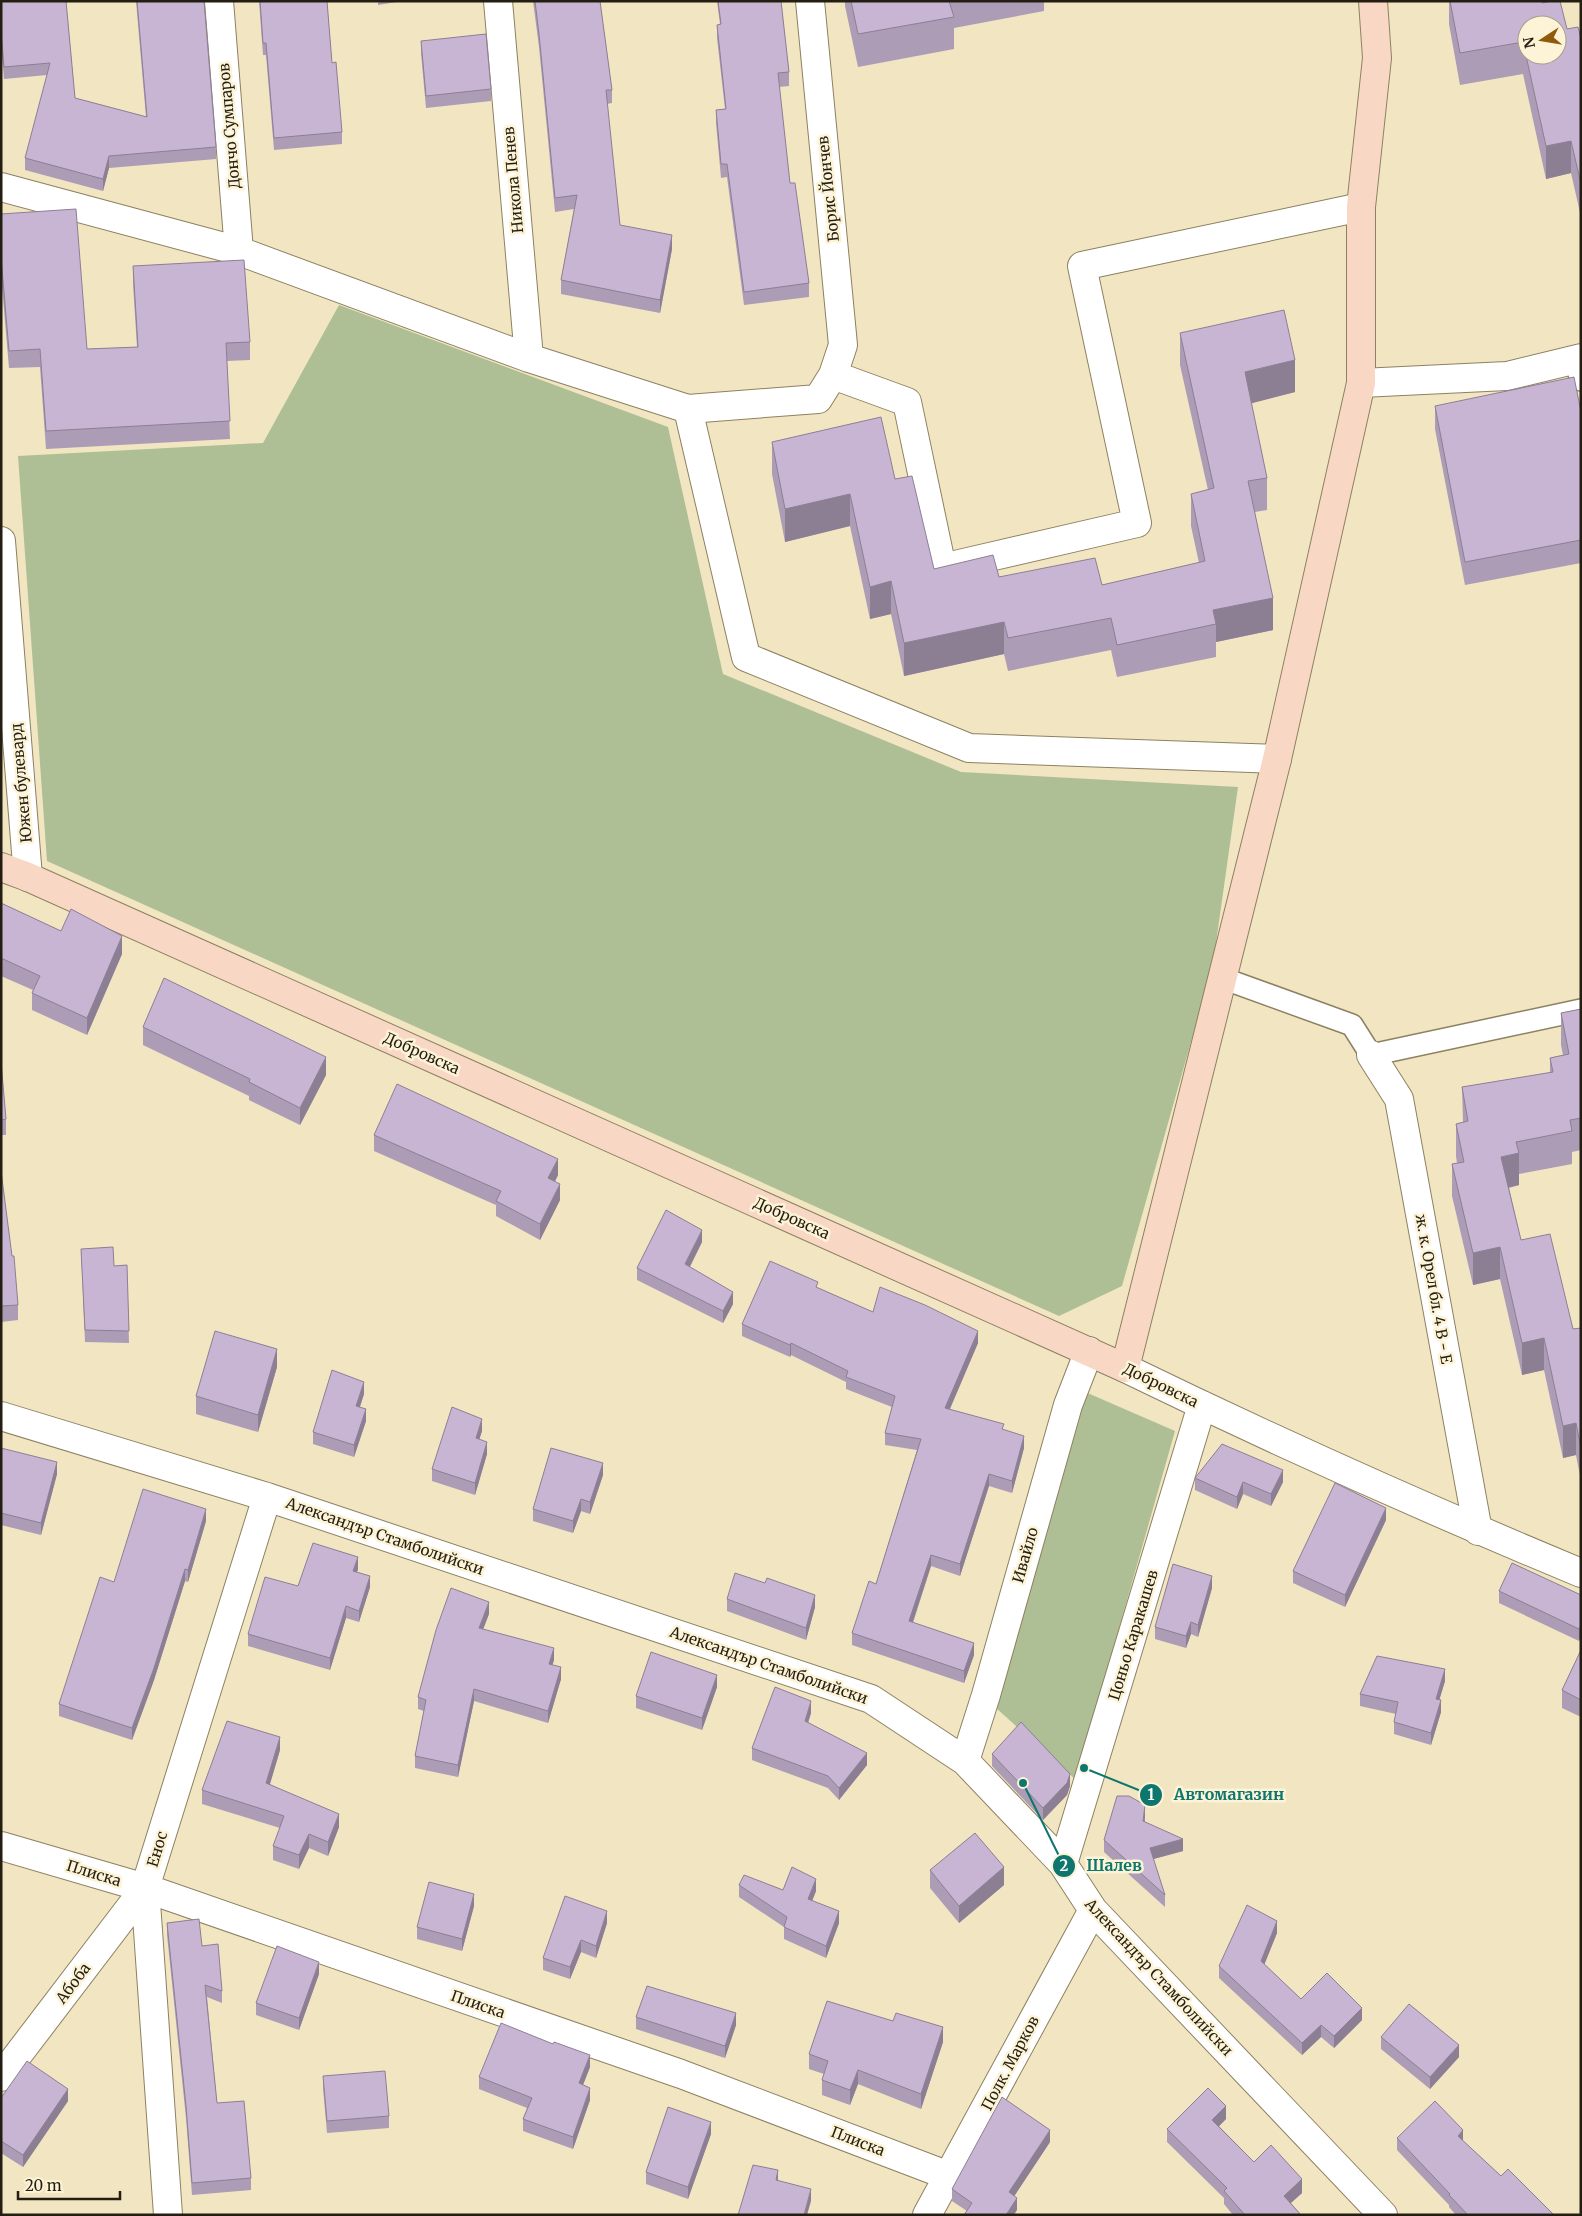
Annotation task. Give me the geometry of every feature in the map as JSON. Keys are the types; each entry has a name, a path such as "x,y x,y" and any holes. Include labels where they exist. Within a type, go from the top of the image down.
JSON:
{"street":[{"name":"Дончо Сумпаров","path":"219,1 239,251"},
{"name":"Никола Пенев","path":"498,1 528,358"},
{"name":"Борис Йончев","path":"688,408 818,399 832,375 843,345 810,1"},
{"path":"1126,1368 1277,759 1361,383 1361,207 1377,58 1373,1"},
{"path":"1,187 239,251 528,358 688,408 746,658 969,748 1277,759"},
{"path":"832,375 907,402 942,568 1137,523 1082,266 1361,207"},
{"path":"1361,383 1507,376 1579,366"},
{"name":"Южен булевард","path":"1,541 28,877"},
{"name":"Добровска","path":"1,867 28,877 1089,1351 1202,1406 1478,1530 1581,1573"},
{"name":"ж. к. Орел бл. 4 В - Е","path":"1371,1055 1399,1099 1478,1530"},
{"name":"Ивайло","path":"965,1761 1068,1405 1089,1351"},
{"name":"Цоньо Каракашев","path":"1063,1864 1202,1406"},
{"name":"Александър Стамболийски","path":"1,1416 267,1497 871,1699 965,1761 1063,1864 1093,1910 1383,2215"},
{"name":"Енос","path":"168,2215 145,1888 267,1497"},
{"name":"Плиска","path":"1,1846 145,1888 681,2074 949,2176"},
{"name":"Абоба","path":"1,2077 145,1888"},
{"name":"Полк. Марков","path":"927,2215 1093,1910"}],"lane":[{"path":"1222,978 1352,1025 1371,1055 1581,1010"}],"green space":[{"path":"339,305 668,427 723,674 961,772 1238,787 1213,964 1122,1286 1059,1316 47,861 18,456 263,443"},
{"path":"1083,1391 1175,1431 1076,1780 995,1707"}],"building":[{"path":"1,1 66,1 75,98 147,117 137,1 204,1 216,147 109,156 103,179 25,158 50,63 4,67"},
{"path":"260,1 327,1 332,63 336,62 342,132 274,138 266,43 263,43"},
{"path":"535,1 600,1 612,90 606,90 620,225 672,235 660,300 561,280 577,195 555,198"},
{"path":"718,1 781,1 789,72 778,73 790,183 795,183 809,283 744,292 727,164 721,164 716,110 726,109 717,25 721,24"},
{"path":"851,1 949,1 954,17 858,34"},
{"path":"1450,1 1541,1 1542,3 1560,1 1564,15 1517,15 1517,43 1460,53"},
{"path":"1578,27 1581,38 1581,184 1571,141 1546,146 1528,65 1567,65 1567,29"},
{"path":"486,34 491,89 426,96 421,41"},
{"path":"76,209 87,349 138,347 133,266 244,260 250,342 226,343 230,421 46,431 40,349 9,351 1,257 1,214"},
{"path":"1284,310 1295,360 1245,372 1267,478 1248,481 1273,598 1213,610 1216,624 1117,645 1111,618 1008,638 1004,622 904,643 891,581 870,587 850,494 785,509 772,442 881,417 895,479 912,476 934,569 993,555 999,577 1095,558 1102,585 1205,561 1191,494 1214,488 1180,333"},
{"path":"1574,377 1581,412 1581,540 1465,562 1435,406"},
{"path":"1,903 61,931 71,909 122,936 87,1018 32,993 40,976 1,958"},
{"path":"164,978 326,1057 300,1108 249,1082 250,1079 143,1027"},
{"path":"1581,1009 1581,1118 1570,1120 1572,1131 1516,1142 1519,1153 1501,1157 1521,1240 1550,1234 1573,1329 1581,1328 1581,1448 1576,1423 1563,1426 1544,1338 1522,1343 1500,1247 1473,1253 1452,1164 1464,1162 1456,1124 1468,1121 1462,1087 1553,1072 1550,1058 1569,1054 1561,1013"},
{"path":"1,1062 6,1119 1,1120"},
{"path":"397,1084 558,1159 548,1178 560,1184 540,1224 496,1201 501,1191 374,1135"},
{"path":"1,1171 12,1256 14,1256 18,1305 1,1306"},
{"path":"666,1210 702,1230 685,1264 733,1292 723,1311 637,1268"},
{"path":"113,1247 114,1266 127,1265 129,1331 85,1330 81,1249"},
{"path":"770,1261 818,1282 816,1287 873,1312 880,1287 925,1305 978,1331 945,1408 1004,1424 1002,1429 1024,1436 1012,1481 989,1474 960,1564 931,1555 909,1621 974,1643 964,1671 852,1633 869,1581 876,1584 921,1439 885,1433 895,1396 846,1377 848,1371 791,1343 790,1345 742,1324"},
{"path":"215,1331 277,1349 258,1415 196,1396"},
{"path":"332,1370 364,1382 356,1406 366,1409 354,1445 313,1432"},
{"path":"452,1407 482,1419 476,1438 487,1442 475,1483 432,1469"},
{"path":"1222,1444 1283,1470 1271,1494 1243,1482 1237,1497 1195,1478"},
{"path":"1,1448 57,1462 41,1523 1,1513"},
{"path":"551,1448 603,1463 590,1502 581,1499 573,1521 533,1509"},
{"path":"1335,1483 1386,1508 1345,1595 1293,1571"},
{"path":"143,1489 206,1509 188,1570 185,1569 154,1668 132,1728 59,1704 100,1577 114,1582"},
{"path":"313,1543 358,1557 353,1571 370,1576 359,1611 346,1606 330,1658 248,1634 265,1577 298,1586"},
{"path":"1512,1563 1581,1595 1581,1625 1579,1629 1499,1591"},
{"path":"1173,1564 1212,1576 1198,1625 1191,1622 1186,1636 1155,1627"},
{"path":"735,1573 765,1583 767,1578 815,1595 806,1628 727,1599"},
{"path":"451,1588 489,1602 479,1628 554,1648 549,1664 561,1667 548,1711 474,1689 458,1765 415,1756 426,1700 418,1697 436,1630"},
{"path":"1581,1650 1581,1700 1562,1690"},
{"path":"651,1652 717,1675 702,1718 636,1696"},
{"path":"1377,1656 1445,1669 1436,1699 1441,1700 1431,1733 1394,1722 1398,1702 1360,1694"},
{"path":"775,1687 811,1701 805,1721 867,1753 839,1788 828,1776 752,1748"},
{"path":"227,1721 280,1737 266,1783 339,1814 328,1842 309,1834 299,1855 273,1846 284,1816 202,1790"},
{"path":"1021,1722 1070,1774 1067,1783 1043,1808 992,1754"},
{"path":"1117,1796 1129,1796 1145,1805 1143,1821 1183,1839 1150,1848 1165,1895 1104,1840"},
{"path":"975,1833 1004,1867 959,1906 930,1870"},
{"path":"792,1867 816,1879 808,1899 839,1911 826,1946 784,1927 787,1917 739,1885 744,1875 783,1890"},
{"path":"429,1882 474,1894 462,1939 417,1927"},
{"path":"565,1896 607,1911 596,1946 581,1940 570,1967 543,1958"},
{"path":"1247,1905 1277,1921 1261,1961 1301,1999 1327,1973 1362,2008 1334,2036 1321,2025 1302,2043 1219,1966"},
{"path":"199,1919 202,1946 218,1944 222,1991 205,1985 217,2103 244,2101 251,2178 192,2183 167,1923"},
{"path":"277,1946 319,1962 299,2018 256,2003"},
{"path":"647,1986 736,2013 725,2046 636,2017"},
{"path":"827,2001 893,2021 896,2013 943,2027 921,2094 858,2070 850,2090 822,2080 828,2061 809,2054"},
{"path":"1409,2004 1459,2045 1430,2077 1381,2037"},
{"path":"501,2023 553,2044 554,2042 590,2055 579,2083 590,2088 573,2137 523,2119 532,2098 479,2077"},
{"path":"27,2061 68,2089 23,2155 1,2141 1,2098"},
{"path":"385,2071 389,2116 327,2121 323,2076"},
{"path":"1208,2088 1226,2106 1212,2120 1254,2162 1271,2145 1302,2179 1284,2196 1301,2215 1245,2215 1224,2191 1227,2188 1167,2129"},
{"path":"1002,2097 1050,2130 1009,2192 1017,2198 1006,2215 964,2215 972,2203 952,2189"},
{"path":"1435,2101 1463,2130 1458,2136 1501,2176 1508,2169 1554,2215 1468,2215 1397,2138"},
{"path":"668,2107 711,2122 688,2187 646,2172"},
{"path":"753,2165 778,2170 776,2180 811,2189 804,2215 738,2215"}],"place":[{"name":"Автомагазин","path":"1084,1768"},
{"name":"Шалев","path":"1023,1783"}]}
